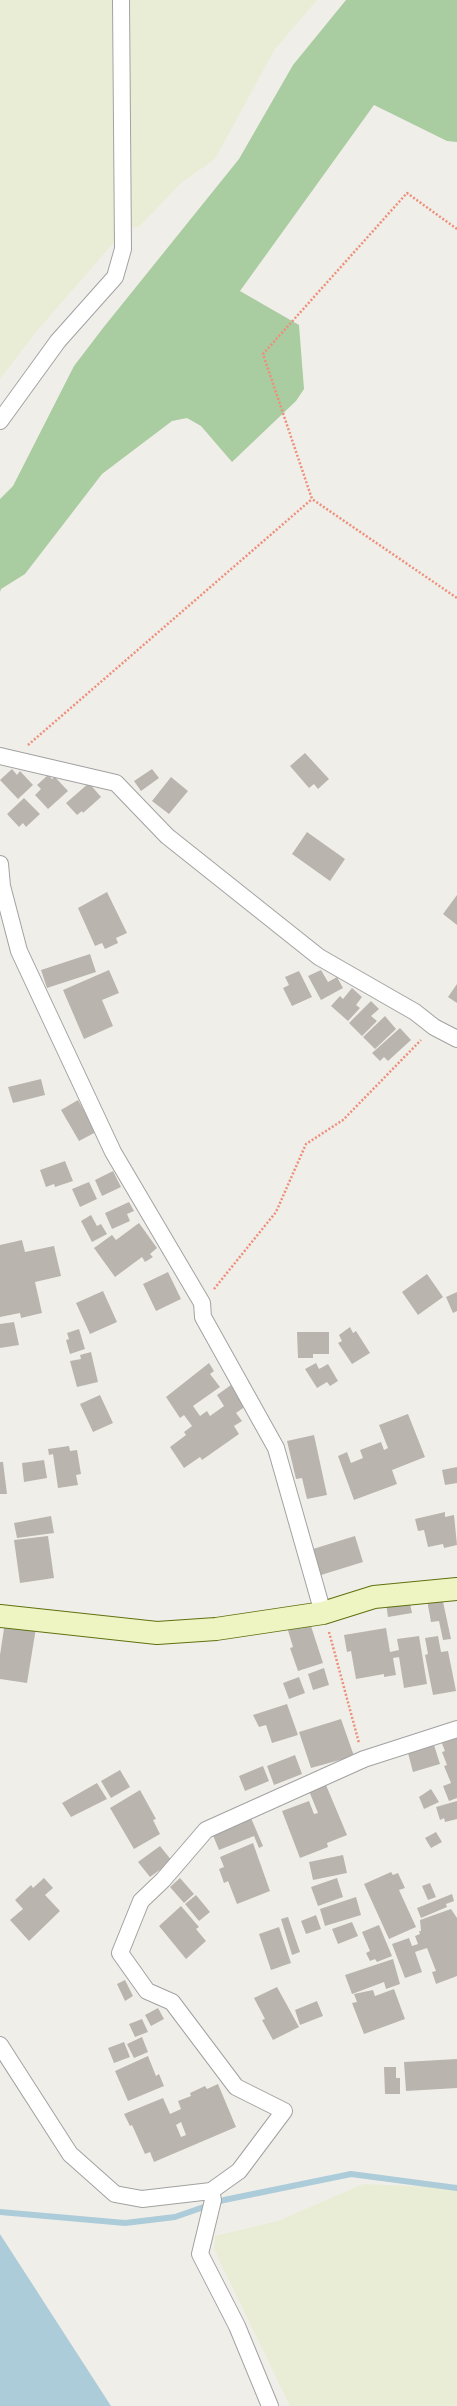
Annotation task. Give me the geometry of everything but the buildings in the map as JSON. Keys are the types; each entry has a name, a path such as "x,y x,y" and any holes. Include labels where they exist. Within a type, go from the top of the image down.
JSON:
{"street":[{"path":"0,421 58,341 115,277 123,249 121,0"},
{"path":"6,757 116,783 167,836 319,957 415,1012 434,1027 457,1039"},
{"path":"0,864 2,886 19,951 113,1152 202,1303 203,1317 276,1448 323,1613"},
{"path":"0,1616 158,1632 216,1629 323,1613 374,1597 457,1589"},
{"path":"0,2045 70,2154 115,2194 142,2199 211,2191 239,2171 284,2111 236,2088 172,2002 147,1991 120,1953 141,1901 163,1880 206,1830 364,1759 457,1729"},
{"path":"211,2191 212,2200 200,2254 238,2326 270,2406"}],"path":[{"path":"457,229 407,193 263,354 312,499 457,598"},
{"path":"6,757 312,499"},
{"path":"202,1303 276,1212 306,1144 343,1120 434,1027"},
{"path":"323,1613 364,1759"}],"green space":[{"path":"0,0 112,0 115,241 36,332 0,379"},
{"path":"126,0 317,0 275,49 215,159 181,183 139,227 129,228"},
{"path":"346,0 457,0 457,142 447,141 374,105 240,291 299,325 304,389 296,401 232,462 201,426 187,418 172,421 102,474 25,574 1,589 0,592 0,499 13,486 74,366 239,159 293,65"},
{"path":"363,2184 457,2188 457,2406 290,2406 214,2249 215,2236 278,2221"}],"water":[{"path":"0,2234 111,2406 0,2406"}],"waterway":[{"path":"0,2212 125,2223 175,2217 224,2200 351,2174 457,2188"}]}
